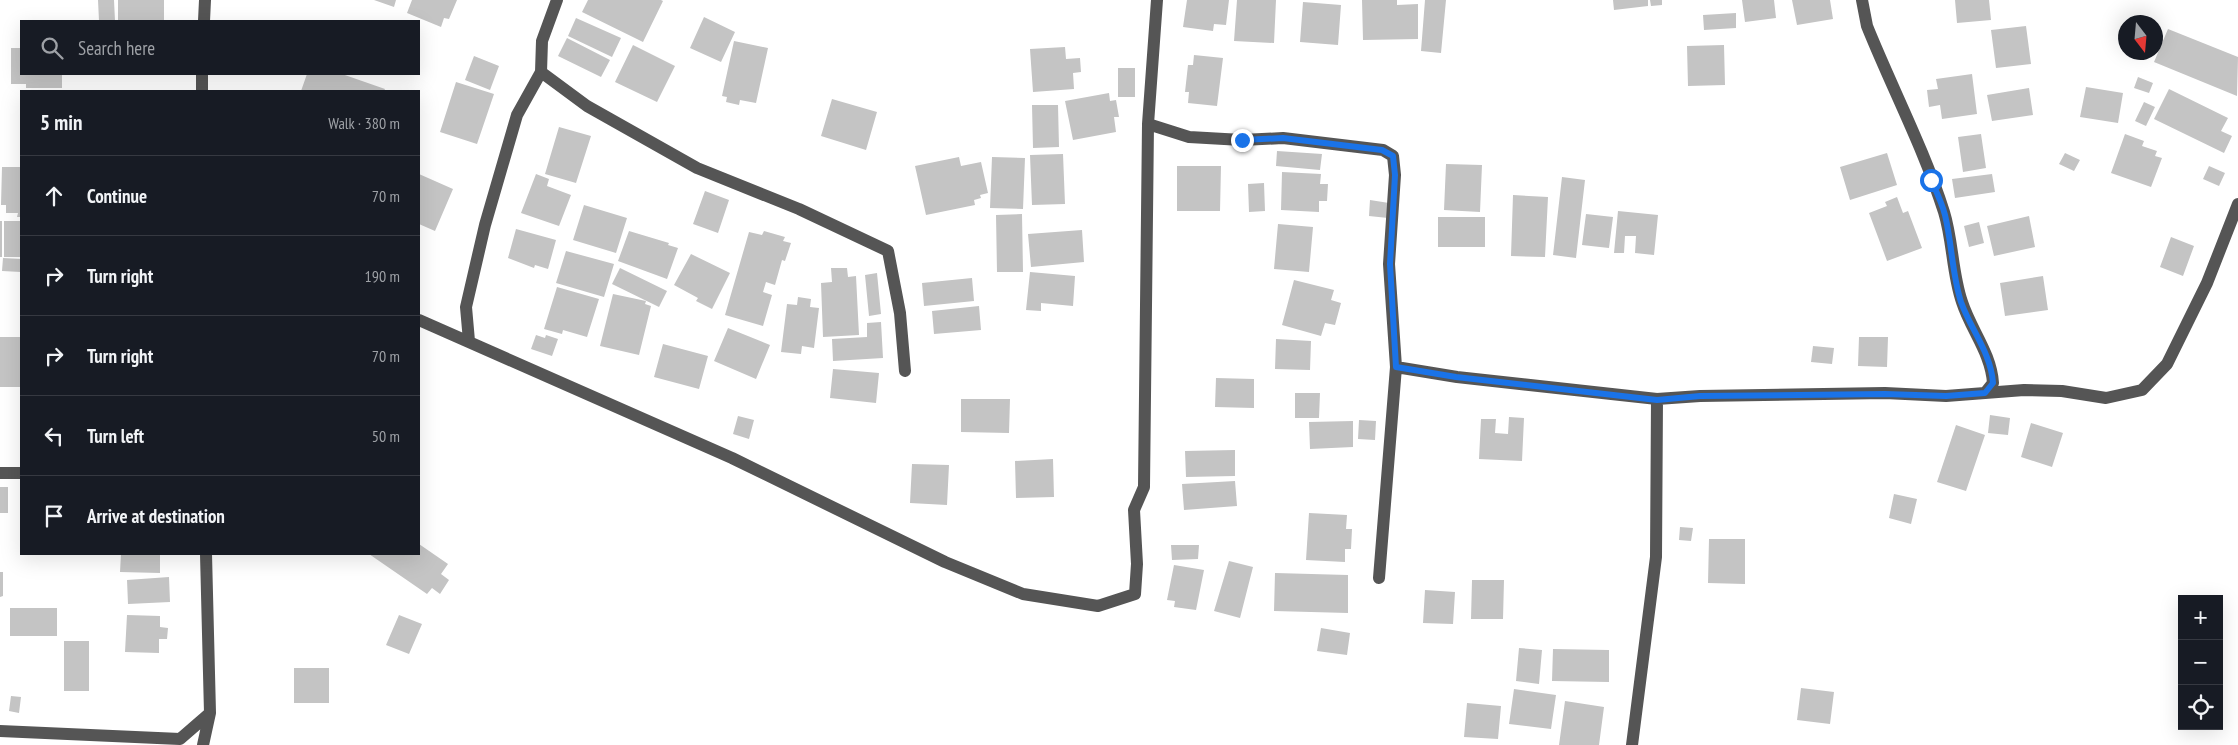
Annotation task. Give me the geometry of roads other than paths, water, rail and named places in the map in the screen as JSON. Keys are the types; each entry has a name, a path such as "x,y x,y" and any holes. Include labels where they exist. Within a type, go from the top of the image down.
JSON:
{"street":[{"path":"204,0 204,20"},
{"path":"469,341 466,307 485,225 517,116 541,72 542,41 557,0"},
{"path":"420,320 732,458 945,562 1023,594 1098,606 1135,594 1134,510 1144,488 1148,124 1158,0"},
{"path":"1862,0 1867,26 1945,214 1961,300 1968,319 1989,357 1992,369 1993,383 1985,393"},
{"path":"541,72 587,106 697,168 799,209 888,251 900,313 905,371"},
{"path":"202,75 202,90"},
{"path":"1148,124 1189,137 1242,140 1283,138 1382,150 1393,156 1395,175 1390,264 1396,367 1379,578"},
{"path":"1396,367 1456,377 1657,400 1700,396 1885,394 1946,396 2024,390 2062,391 2106,398 2142,390 2167,364 2207,283 2238,204"},
{"path":"1632,745 1656,557 1657,400"},
{"path":"0,473 20,472"},
{"path":"204,745 210,713 206,555"},
{"path":"0,731 180,739 210,713"}]}
